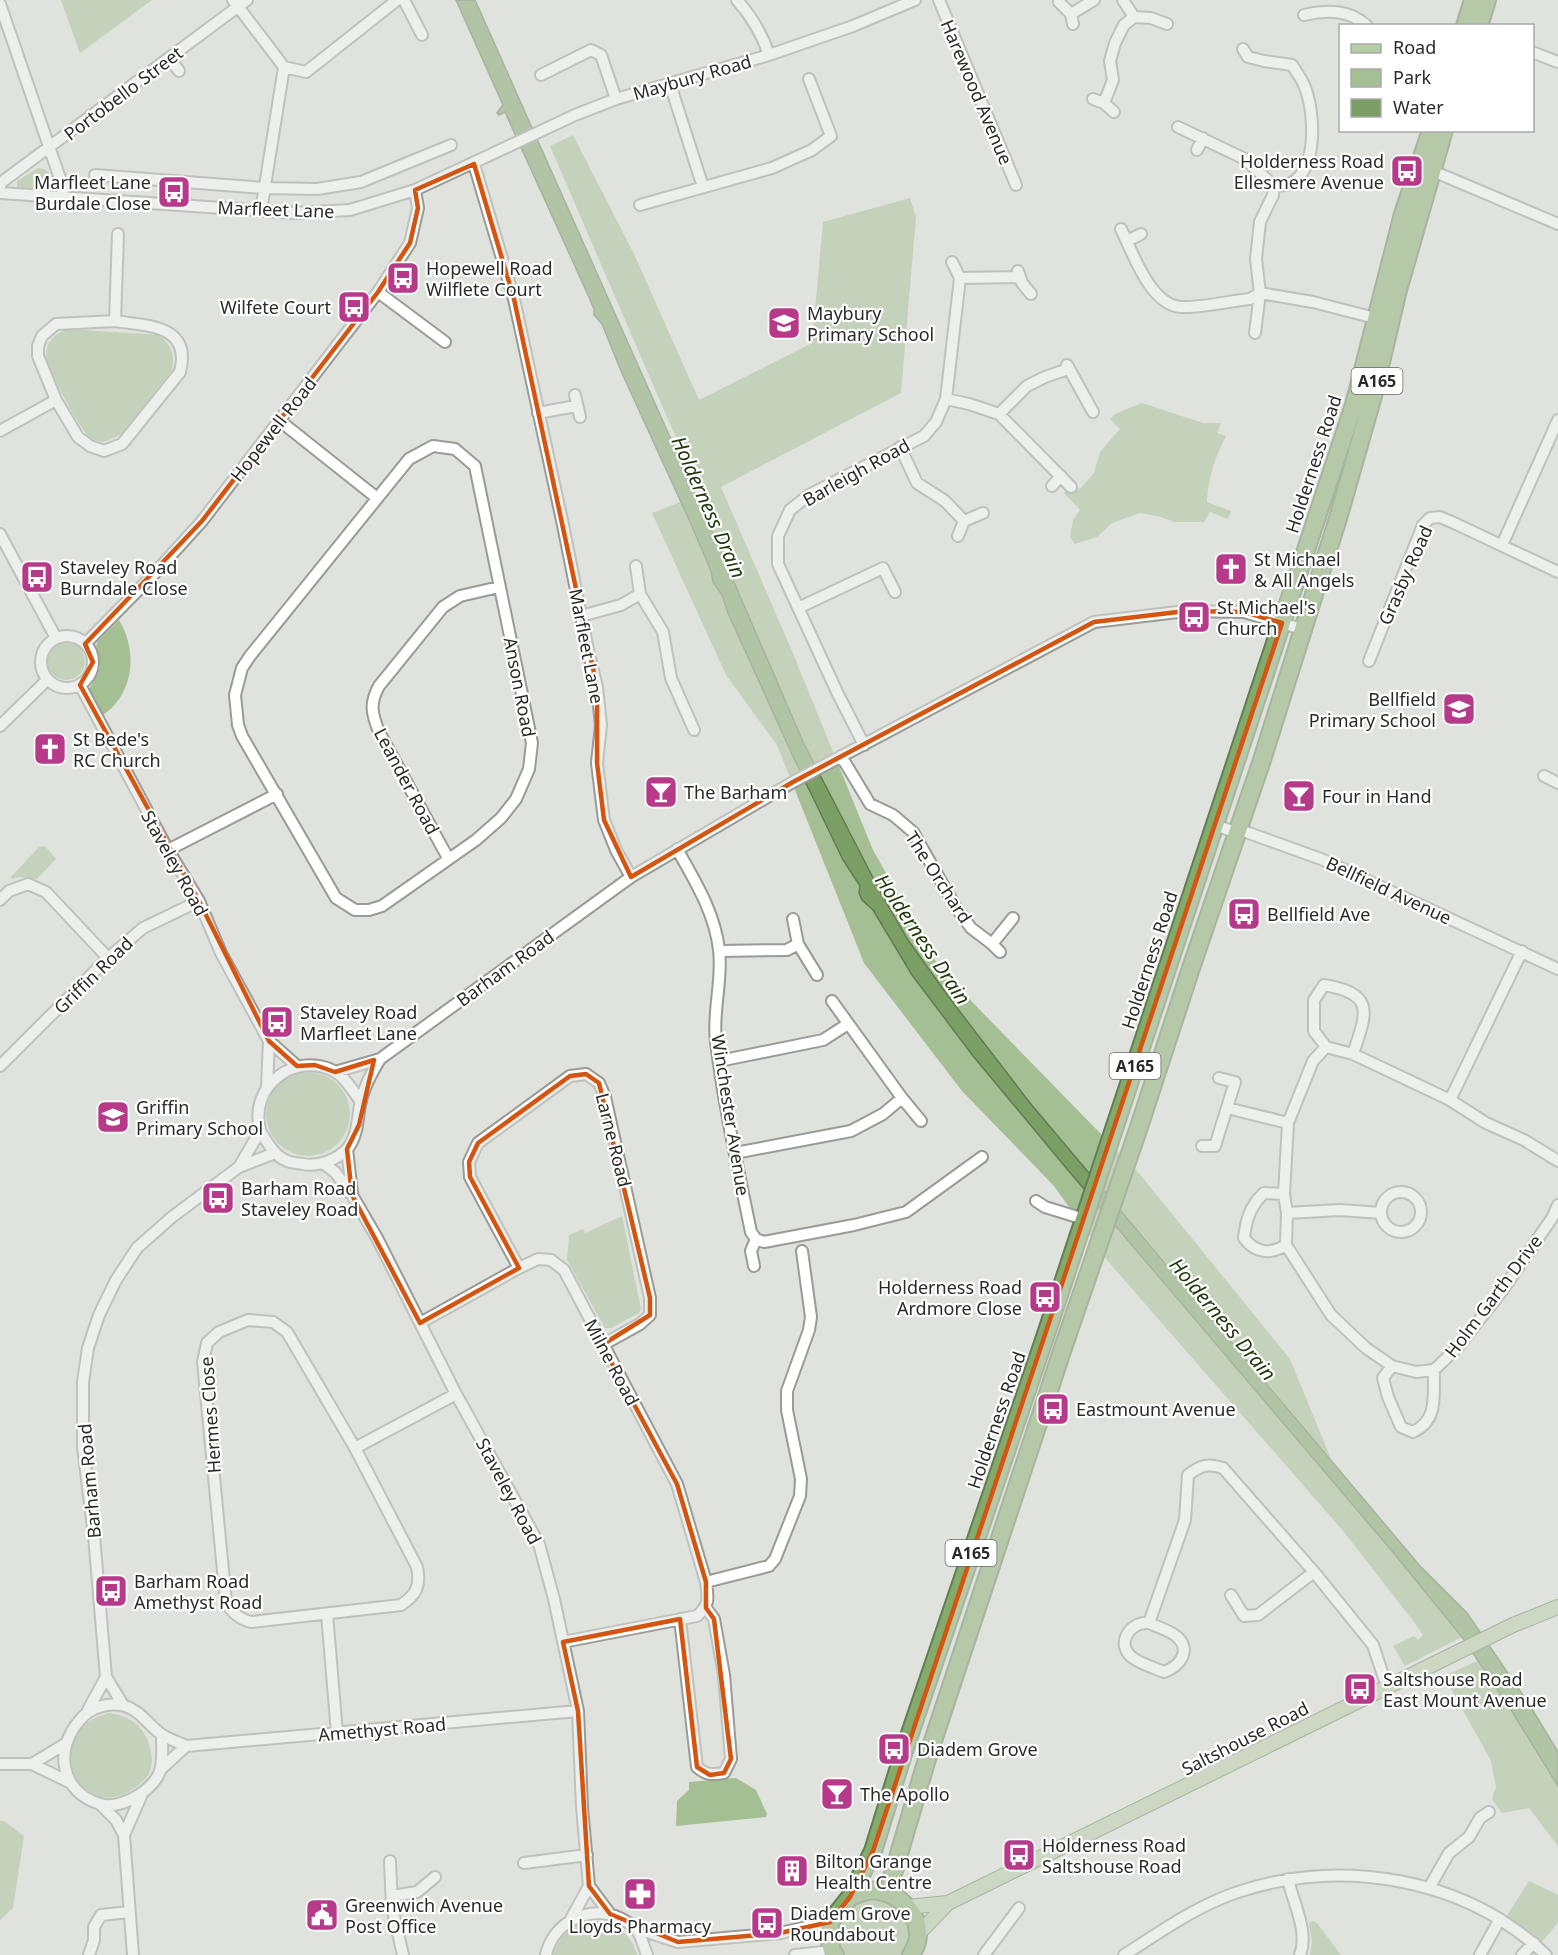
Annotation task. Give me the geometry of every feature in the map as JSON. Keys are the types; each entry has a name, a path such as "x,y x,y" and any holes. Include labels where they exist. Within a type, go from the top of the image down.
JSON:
{"highway":[{"path":"1466,24 1473,0"},
{"path":"1480,24 1487,0"},
{"name":"Holderness Road","path":"902,1902 891,1881 927,1759 1191,968 1239,831 1339,515 1373,396 1426,168 1431,132"},
{"name":"Holderness Road","path":"850,1897 873,1851 904,1751 1086,1213 1354,405 1403,214 1443,132"},
{"path":"850,1897 866,1891 878,1891 902,1902"},
{"name":"A165","path":"830,1922 850,1897"},
{"name":"A165","path":"902,1902 915,1920 917,1947"},
{"path":"830,1922 829,1938 833,1953"}],"main road":[{"name":"Saltshouse Road","path":"902,1902 948,1903 1452,1655 1558,1606"},
{"name":"Saltshouse Road","path":"917,1947 948,1903"}],"street":[{"path":"284,68 306,72 397,0"},
{"path":"404,0 422,35"},
{"path":"737,0 763,37 769,55"},
{"name":"Maybury Road","path":"474,164 575,115 616,99 769,55 853,26 915,0"},
{"name":"Harewood Avenue","path":"939,0 1016,185"},
{"path":"1059,2 1072,19 1094,0"},
{"path":"1123,0 1134,16"},
{"path":"239,2 284,68 261,211"},
{"name":"Portobello Street","path":"0,186 2,182 170,58 239,2"},
{"path":"0,4 64,190 62,197"},
{"path":"1303,15 1335,11 1355,17 1364,24"},
{"path":"1114,112 1098,101 1113,80 1110,61 1115,43 1124,25 1134,16 1162,20"},
{"path":"1243,49 1248,57 1292,65 1304,84 1312,111 1312,143 1304,171 1289,184 1275,186"},
{"path":"541,75 591,50 601,55 616,99"},
{"path":"1534,52 1558,62"},
{"path":"170,58 179,70"},
{"path":"640,205 772,168 812,150 831,136 808,79"},
{"path":"670,84 703,187"},
{"path":"1178,127 1245,159 1275,186"},
{"path":"1197,150 1203,138"},
{"path":"95,175 264,188 317,189 361,182 451,145"},
{"name":"Marfleet Lane","path":"0,193 295,213 350,210 415,190 474,164 514,299 597,687 601,725 597,763 604,820 616,850 631,877"},
{"path":"1426,168 1558,224"},
{"path":"1255,333 1260,293 1256,259 1260,222 1275,186"},
{"name":"Hopewell Road","path":"85,644 202,521 378,292 410,243 418,208 415,190"},
{"path":"1121,229 1151,288 1163,301 1179,307 1250,299 1260,293 1313,302 1376,318"},
{"path":"115,321 118,234"},
{"path":"1126,241 1141,234"},
{"path":"952,262 960,278 1019,274 1022,283 1031,294"},
{"name":"Barleigh Road","path":"864,745 778,564 778,536 790,510 809,495 924,435 936,422 945,399 960,278"},
{"path":"378,292 445,342"},
{"path":"115,321 155,327 168,331 179,344 183,359 180,372 122,444 104,451 90,446 78,437 56,400 38,356 38,346 42,336 56,324 115,321"},
{"path":"999,414 1027,386 1067,366 1093,412"},
{"path":"945,399 999,414 1071,487"},
{"path":"0,431 56,400"},
{"path":"538,413 576,400 580,417"},
{"path":"1502,545 1558,420"},
{"path":"280,421 377,498"},
{"name":"Anson Road","path":"433,446 455,449 475,466 532,743 529,769 516,799 501,818 476,840 382,906 369,910 355,909 336,898 277,794 263,775 237,725 235,695 242,668 250,656 377,498 409,459 433,446"},
{"path":"900,447 917,483 945,501 964,521"},
{"path":"1052,486 1061,476"},
{"path":"958,536 964,521 983,513"},
{"name":"Grasby Road","path":"1369,661 1424,525 1430,518 1440,517 1558,572"},
{"path":"0,534 56,638"},
{"path":"636,566 640,594 663,632 671,678 694,730"},
{"path":"798,608 883,568 895,592"},
{"name":"Leander Road","path":"448,858 379,732 372,715 372,701 379,686 443,607 460,596 499,587"},
{"path":"581,616 621,605 640,594"},
{"path":"631,877 793,782 1094,622 1186,611 1244,612 1302,629"},
{"path":"66,636 76,638 85,644 91,653 93,662 91,673 80,685 72,688 59,688 47,680 42,672 40,660 45,648 56,638 66,636"},
{"path":"0,726 47,680"},
{"name":"Staveley Road","path":"80,685 168,850 199,901 221,952 269,1041 297,1066"},
{"name":"The Orchard","path":"841,756 870,804 892,815 913,832 971,928 996,948 1013,918"},
{"path":"1544,776 1558,783"},
{"path":"168,850 277,794"},
{"name":"Bellfield Avenue","path":"1215,825 1232,831 1246,832 1321,859 1558,969"},
{"name":"Winchester Avenue","path":"677,849 707,905 720,951 716,1038 735,1153 751,1232 756,1239 751,1251 754,1266"},
{"name":"Barham Road","path":"335,1072 380,1059 631,877"},
{"path":"0,900 9,891 28,884 46,892 108,958"},
{"name":"Griffin Road","path":"0,1066 108,958 143,928 199,901"},
{"path":"793,919 798,944 817,975"},
{"path":"720,951 787,950 798,944"},
{"path":"1450,1100 1522,951"},
{"path":"1353,1054 1365,1015 1359,999 1345,989 1324,985 1314,1000 1314,1031 1326,1047 1353,1054 1450,1100 1486,1123 1524,1140 1558,1161"},
{"path":"832,1001 921,1121"},
{"path":"719,1061 823,1040 848,1024"},
{"path":"267,1086 283,1072 297,1066 315,1065 335,1072 349,1085 361,1102 359,1125 347,1149 324,1164 311,1166 286,1161 275,1153 260,1131 258,1112 267,1086 269,1041"},
{"path":"1284,1194 1264,1193 1255,1202 1245,1221 1244,1238 1250,1246 1261,1251 1275,1252 1286,1245 1287,1213 1284,1194 1288,1123 1313,1061 1326,1047"},
{"name":"Barham Road","path":"361,1102 368,1079 380,1059"},
{"name":"Larne Road","path":"519,1268 470,1178 469,1162 478,1143 570,1076 585,1074 599,1083 605,1097 650,1298 650,1315 640,1324 602,1345"},
{"path":"1202,1146 1215,1146 1235,1082 1219,1078"},
{"path":"735,1153 851,1131 883,1114 902,1098"},
{"path":"1227,1107 1288,1123"},
{"name":"Barham Road","path":"239,1167 260,1131"},
{"name":"Staveley Road","path":"347,1149 352,1195"},
{"name":"Barham Road","path":"123,1706 106,1677 94,1536 83,1447 83,1382 88,1348 99,1315 116,1280 137,1248 172,1217 239,1167 275,1153"},
{"path":"756,1239 764,1242 854,1226 906,1212 969,1172 982,1157"},
{"name":"Staveley Road","path":"324,1164 334,1172 352,1195 377,1238 456,1394 539,1544 578,1711 582,1807 589,1886"},
{"path":"1036,1201 1045,1207 1086,1213"},
{"name":"Holm Garth Drive","path":"1286,1245 1331,1315 1366,1348 1392,1366 1416,1372 1434,1370 1458,1347 1502,1291 1552,1218 1558,1205"},
{"path":"1287,1213 1340,1210 1381,1213"},
{"path":"706,1582 769,1566 775,1559 800,1496 801,1479 787,1410 787,1391 809,1330 811,1317 802,1251"},
{"name":"Milne Road","path":"420,1323 538,1259 551,1260 564,1270 677,1485 706,1582 708,1599 706,1608 714,1619 724,1675 731,1759 724,1773 710,1775 697,1767 680,1619"},
{"name":"Hermes Close","path":"248,1320 273,1322 287,1332 355,1448 417,1567 419,1584 416,1593 400,1605 251,1622 237,1616 226,1602 203,1362 207,1343 219,1332 248,1320"},
{"path":"1392,1366 1383,1378 1388,1397 1401,1427 1413,1432 1424,1428 1431,1418 1434,1370"},
{"path":"355,1448 456,1394"},
{"path":"1149,1623 1185,1520 1188,1475 1199,1466 1211,1464 1223,1468 1314,1572 1373,1645 1387,1687"},
{"path":"1231,1595 1244,1616 1258,1615 1314,1572"},
{"path":"563,1642 697,1616 706,1608"},
{"path":"327,1614 337,1733"},
{"path":"1141,1622 1149,1623 1175,1635 1183,1644 1182,1660 1175,1668 1164,1672 1132,1658 1126,1650 1125,1640 1130,1628 1141,1622"},
{"path":"69,1782 64,1763 65,1744 73,1727 88,1710 106,1677"},
{"path":"88,1710 106,1706 123,1706 136,1710 162,1735 161,1769"},
{"name":"Amethyst Road","path":"162,1735 186,1746 578,1711"},
{"path":"32,1764 65,1744"},
{"path":"124,1835 142,1794 161,1769 186,1746"},
{"path":"0,1764 32,1764 69,1782 82,1794 101,1805 116,1820 124,1835 133,1955"},
{"path":"101,1805 119,1803 142,1794"},
{"path":"1429,1888 1449,1853 1469,1837 1480,1818 1490,1812"},
{"path":"524,1863 587,1855"},
{"path":"390,1861 392,1896 403,1955"},
{"path":"1124,1955 1178,1919 1234,1893 1288,1879 1319,1876 1367,1877 1407,1882 1429,1888 1474,1905 1500,1919 1546,1955"},
{"path":"392,1896 417,1892 435,1877"},
{"path":"1288,1879 1303,1930 1303,1948 1300,1955"},
{"path":"546,1955 551,1939 571,1919 589,1886 610,1914"},
{"path":"984,1955 1013,1911"},
{"path":"89,1955 94,1940 94,1927 101,1915 129,1912"},
{"path":"571,1919 590,1912 610,1914 635,1928 678,1942 780,1933 830,1922"},
{"path":"1480,1955 1500,1919"},
{"path":"635,1928 647,1955"},
{"path":"1522,1955 1533,1943"},
{"path":"795,1955 833,1953"}],"highlighted area":[{"path":"474,164 514,299 597,687 597,763 604,820 631,877 793,782 1094,622 1186,611 1244,612 1282,623 873,1851 850,1897 830,1922 780,1933 678,1942 610,1914 589,1886 578,1711 563,1642 680,1619 697,1767 710,1775 724,1773 731,1759 714,1619 706,1608 706,1582 677,1484 602,1345 650,1315 650,1298 599,1083 586,1074 570,1076 478,1143 469,1162 470,1177 519,1268 420,1323 352,1195 347,1149 359,1125 374,1060 335,1072 315,1065 297,1066 269,1041 199,901 80,685 93,662 85,644 202,521 378,292 410,243 418,208 415,190"}],"green space":[{"path":"61,0 152,0 80,53"},
{"path":"573,135 634,254 699,400 812,343 823,222 910,198 916,217 901,393 721,487 792,651 873,850 940,969 1138,1172 1290,1359 1331,1459 1123,1212 1117,1229 1392,1551 1462,1637 1405,1666 1393,1646 1414,1636 1418,1640 1423,1635 1414,1622 1344,1532 1106,1259 1054,1186 962,1091 864,963 777,745 726,675 652,513 711,490 703,492 670,424 550,146"},
{"path":"38,168 46,170 51,176 50,191 17,190 17,181"},
{"path":"68,329 158,335 167,342 171,350 172,370 123,432 109,440 101,442 88,436 76,419 49,369 46,355 48,344 56,335"},
{"path":"1142,403 1203,423 1221,423 1217,433 1226,436 1213,468 1207,502 1231,511 1228,519 1210,512 1204,522 1175,522 1140,513 1112,523 1097,537 1075,544 1070,537 1073,520 1080,510 1064,493 1071,484 1080,489 1094,473 1100,452 1120,429 1110,419 1115,414"},
{"path":"119,620 129,645 130,671 121,696 103,715 89,689 100,667 96,646 98,641"},
{"path":"66,642 79,648 85,661 79,674 66,680 53,674 47,661 53,648"},
{"path":"45,846 56,859 37,879 20,877 12,879 11,877 39,847"},
{"path":"308,1072 331,1079 343,1091 350,1114 343,1137 331,1149 308,1156 285,1149 273,1137 266,1114 273,1091 285,1079"},
{"path":"622,1216 641,1309 639,1313 611,1328 605,1328 567,1260 569,1235 583,1229 585,1233"},
{"path":"1477,1661 1511,1710 1558,1786 1558,1846 1529,1808 1502,1813 1492,1799 1496,1787 1491,1761 1444,1676"},
{"path":"108,1713 123,1716 140,1728 148,1740 152,1762 148,1775 131,1791 122,1795 103,1797 86,1791 79,1784 70,1764 69,1754 74,1736 80,1728"},
{"path":"736,1778 756,1790 767,1814 766,1817 676,1826 677,1801 689,1790 689,1782"},
{"path":"0,1821 4,1821 24,1836 13,1908 0,1920"},
{"path":"1529,1881 1558,1895 1558,1923 1541,1943 1506,1917"},
{"path":"873,1898 895,1907 910,1924 911,1943 905,1955 842,1955 835,1929 849,1909"},
{"path":"596,1921 611,1924 622,1931 635,1948 637,1955 553,1955 559,1941 569,1930 581,1924"},
{"path":"1313,1921 1317,1923 1341,1955 1310,1955 1312,1942 1309,1923"}],"water":[{"path":"456,0 475,0 711,529 804,744 883,897 908,940 1030,1103 1420,1566 1467,1613 1529,1704 1558,1752 1558,1786 1462,1637 1392,1551 973,1056 912,975 873,910 862,900 859,893 860,886 843,860 791,752 722,595 713,582 711,571 691,524 602,324 594,315 588,295 505,112 499,115 497,113 503,105"}],"place":[{"name":"Holderness Road Ellesmere Avenue","path":"1407,171"},
{"name":"Marfleet Lane Burdale Close","path":"174,192"},
{"name":"Hopewell Road Wilflete Court","path":"403,278"},
{"name":"Wilfete Court","path":"354,307"},
{"name":"Maybury Primary School","path":"784,323"},
{"name":"St Michael & All Angels","path":"1231,569"},
{"name":"Staveley Road Burndale Close","path":"37,577"},
{"name":"St Michael's Church","path":"1194,617"},
{"name":"Bellfield Primary School","path":"1459,709"},
{"name":"St Bede's RC Church","path":"50,749"},
{"name":"The Barham","path":"661,792"},
{"name":"Four in Hand","path":"1299,796"},
{"name":"Bellfield Ave","path":"1244,914"},
{"name":"Staveley Road Marfleet Lane","path":"277,1022"},
{"name":"Griffin Primary School","path":"113,1117"},
{"name":"Barham Road Staveley Road","path":"218,1198"},
{"name":"Holderness Road Ardmore Close","path":"1045,1297"},
{"name":"Eastmount Avenue","path":"1053,1409"},
{"name":"Barham Road Amethyst Road","path":"111,1591"},
{"name":"Saltshouse Road East Mount Avenue","path":"1360,1689"},
{"name":"Diadem Grove","path":"894,1749"},
{"name":"The Apollo","path":"837,1794"},
{"name":"Holderness Road Saltshouse Road","path":"1019,1855"},
{"name":"Bilton Grange Health Centre","path":"792,1871"},
{"name":"Lloyds Pharmacy","path":"640,1894"},
{"name":"Greenwich Avenue Post Office","path":"322,1915"},
{"name":"Diadem Grove Roundabout","path":"767,1923"}],"water label":[{"name":"Holderness Drain","path":"709,507"},
{"name":"Holderness Drain","path":"923,939"},
{"name":"Holderness Drain","path":"1223,1319"}]}
